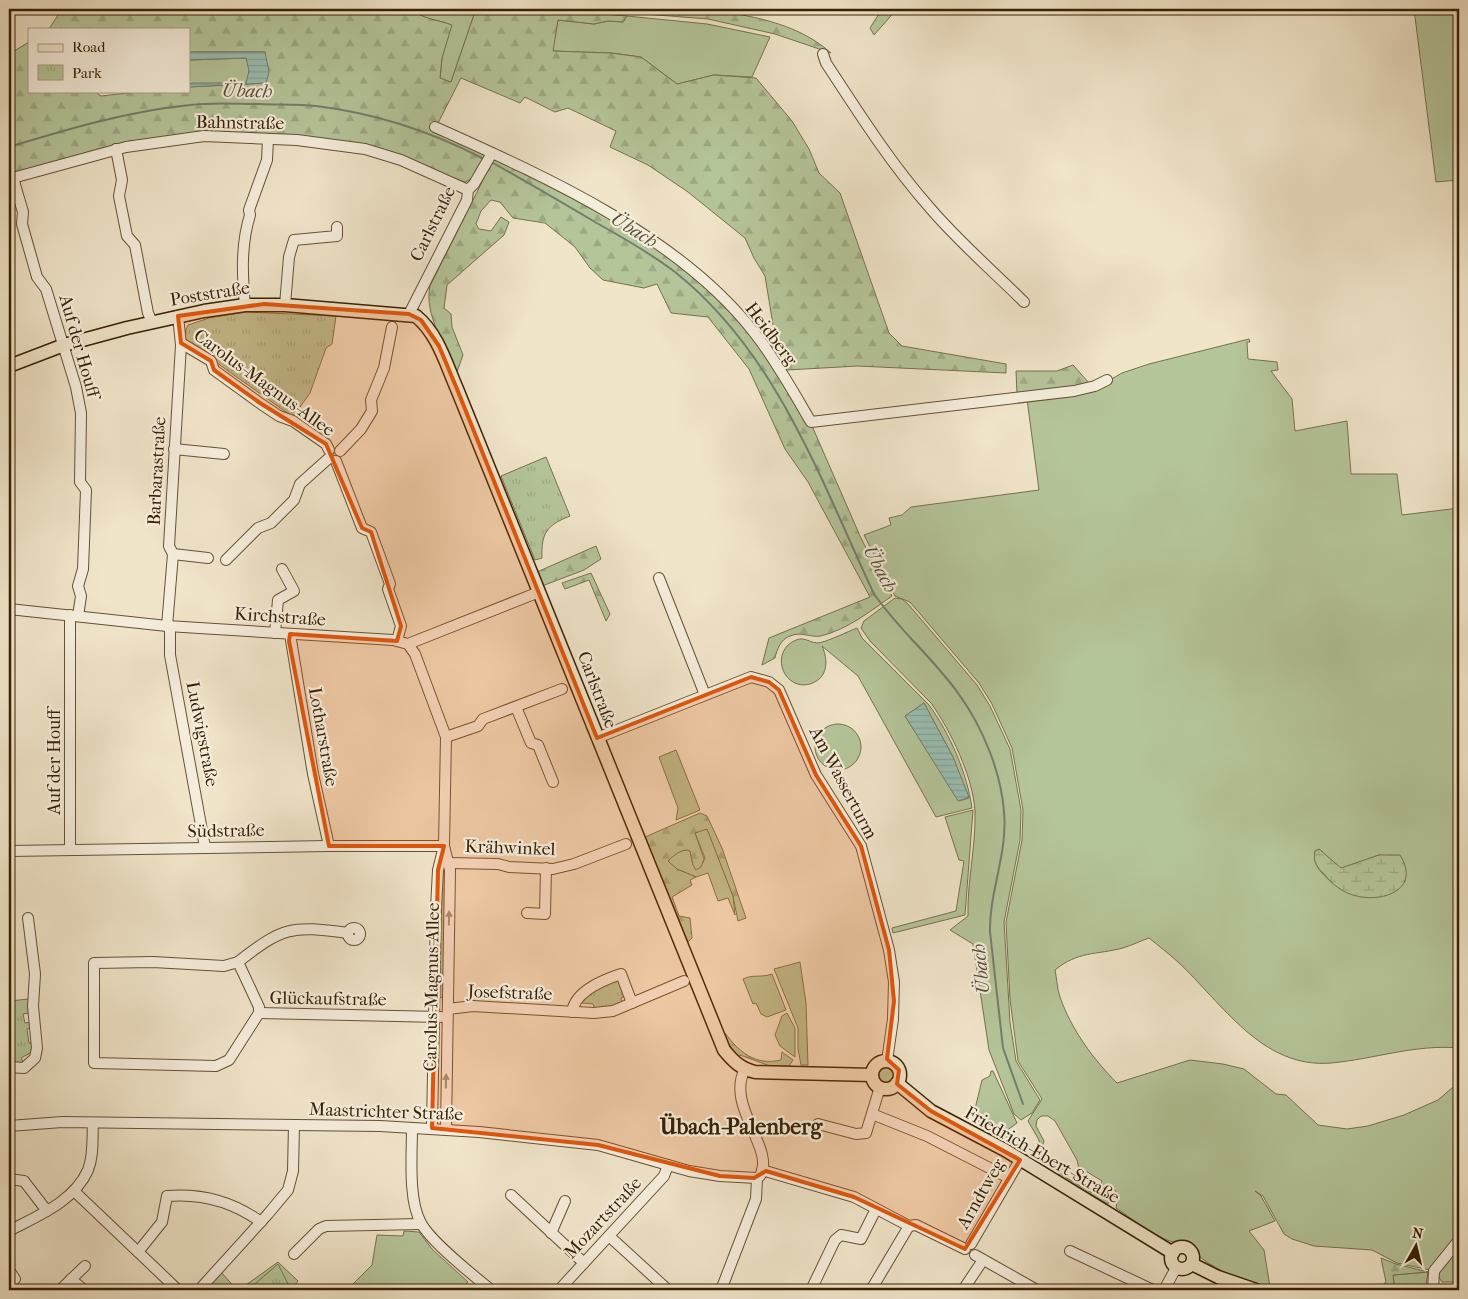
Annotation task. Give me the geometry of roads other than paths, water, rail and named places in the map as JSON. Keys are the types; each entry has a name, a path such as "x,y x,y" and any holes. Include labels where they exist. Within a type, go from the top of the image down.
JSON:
{"main road":[{"name":"Poststraße","path":"9,366 64,346 152,322 245,305 285,304 409,314 422,320"},
{"name":"Carlstraße","path":"422,320 439,346 724,1050 733,1061 745,1069"},
{"path":"886,1061 895,1064 900,1076 897,1083 888,1088 880,1087 875,1083 872,1075 876,1065 886,1061"},
{"path":"745,1069 762,1073 800,1075 872,1075"},
{"name":"Friedrich-Ebert-Straße","path":"897,1083 931,1110 1020,1160 1172,1252 1179,1247 1188,1249 1193,1256 1192,1264 1218,1277 1256,1290"},
{"path":"1172,1252 1171,1261 1176,1268 1185,1269 1192,1264"}],"street":[{"path":"822,54 884,148 928,207 960,242 1024,302"},
{"name":"Heidberg","path":"435,126 487,162 614,216 703,279 756,335 812,422 1074,391 1095,386 1107,380"},
{"name":"Bahnstraße","path":"11,179 116,149 204,136 268,138 346,145 380,153 415,165 468,190"},
{"path":"245,305 242,262 244,234 250,214 248,210 267,160 268,138"},
{"path":"116,149 122,180 119,196 127,234 135,245 148,313 152,322"},
{"name":"Carlstraße","path":"409,314 467,200 468,190 474,184 487,162"},
{"name":"Auf der Houff","path":"11,179 23,212 22,224 37,277 46,289 76,387 81,413 80,482 86,490 83,569 78,586 81,596 74,616 70,849"},
{"path":"285,304 289,257 294,240 337,236 338,227"},
{"name":"Barbarastraße","path":"169,626 173,554 169,546 181,343 178,316"},
{"path":"226,560 258,528 270,524 294,500 300,484 361,429 372,411 371,400 384,368 392,327"},
{"name":"Carolus-Magnus-Allee","path":"181,343 211,361 214,370 260,403 279,416 293,420 326,444 333,455 362,528 371,532 390,584 388,589 401,626 397,641"},
{"path":"174,449 224,454"},
{"path":"173,554 208,558"},
{"path":"275,633 278,600 294,591 282,569"},
{"path":"659,578 705,695"},
{"path":"408,644 539,592"},
{"name":"Kirchstraße","path":"9,609 169,626 397,641 408,644"},
{"name":"Ludwigstraße","path":"169,626 170,655 205,847"},
{"name":"Lotharstraße","path":"290,634 317,800 329,846"},
{"name":"Carolus-Magnus-Allee","path":"408,644 415,654 446,738 444,846 438,870 432,1128"},
{"name":"Am Wasserturm","path":"597,738 751,677 769,682 783,697 802,747 816,775 854,832 861,846 889,950 892,974 893,1019 886,1061"},
{"path":"446,738 478,726 483,720 562,689"},
{"path":"516,707 531,743 538,745 553,782"},
{"name":"Krähwinkel","path":"450,863 546,868 574,864 626,844"},
{"name":"Carolus-Magnus-Allee","path":"444,846 450,863 446,1130"},
{"name":"Südstraße","path":"9,851 205,847 444,846"},
{"path":"527,914 545,914 546,868"},
{"path":"9,1067 24,1068 35,1058 37,1048 33,1006 34,974 28,918"},
{"path":"259,1014 234,1054 223,1064 216,1066 94,1063 94,963 157,962 224,966 238,962 278,934 292,929 348,933"},
{"name":"Glückaufstraße","path":"238,962 259,1007 259,1014 435,1017 448,1013"},
{"name":"Josefstraße","path":"572,1012 577,1001 593,986 621,974 632,1003"},
{"name":"Josefstraße","path":"448,1013 473,1006 594,1013 610,1011 684,981"},
{"path":"721,1290 753,1207 760,1174 760,1151 739,1093 740,1081 745,1069"},
{"path":"818,1124 862,1135 869,1128 880,1087"},
{"name":"Friedrich-Ebert-Straße","path":"872,1114 929,1137 1009,1178"},
{"path":"9,1231 47,1211 74,1190 88,1169 93,1143 93,1123"},
{"name":"Maastrichter Straße","path":"9,1126 93,1123 432,1128 598,1145 668,1165 720,1176 760,1174 854,1197 909,1226 916,1225 968,1247 968,1255 979,1257"},
{"path":"199,1290 282,1198 292,1180 294,1125"},
{"path":"412,1128 413,1190 416,1211 421,1224 433,1238 491,1290"},
{"name":"Arndtweg","path":"968,1247 1020,1160"},
{"name":"Mozartstraße","path":"559,1290 664,1176 668,1165"},
{"path":"9,1179 24,1181 47,1211"},
{"path":"74,1190 178,1290"},
{"path":"138,1252 162,1222 167,1196 195,1195 212,1198 237,1207 260,1222"},
{"path":"511,1195 584,1263"},
{"path":"551,1233 565,1201"},
{"path":"811,1290 835,1240 841,1235 861,1239 876,1208"},
{"path":"294,1254 319,1229 326,1226 421,1224"},
{"path":"871,1290 909,1226"},
{"path":"609,1236 668,1290"},
{"path":"1432,1290 1434,1271 1459,1240"},
{"path":"1070,1251 1153,1290"},
{"path":"962,1290 979,1257 1037,1290"},
{"path":"60,1290 85,1266"},
{"path":"1164,1290 1176,1268"},
{"path":"9,1270 15,1279"},
{"path":"71,1279 84,1290"}],"water":[{"path":"190,52 265,52 269,72 266,83 190,87 190,84 193,83 246,83 249,71 246,58 190,60"},
{"path":"924,703 953,757 969,797 958,801 905,716"}],"waterway":[{"name":"Übach","path":"9,147 99,122 144,112 216,103 316,106 359,113 380,118 442,139 482,158"},
{"name":"Übach","path":"493,163 646,252 675,272 711,304 742,341 769,380 793,421 815,464 874,594 894,620 948,680 975,720 989,750 1002,796 1005,827 992,902 990,932 1003,1048 1023,1104"}],"district":[{"name":"Übach-Palenberg","path":"741,1127"}]}
